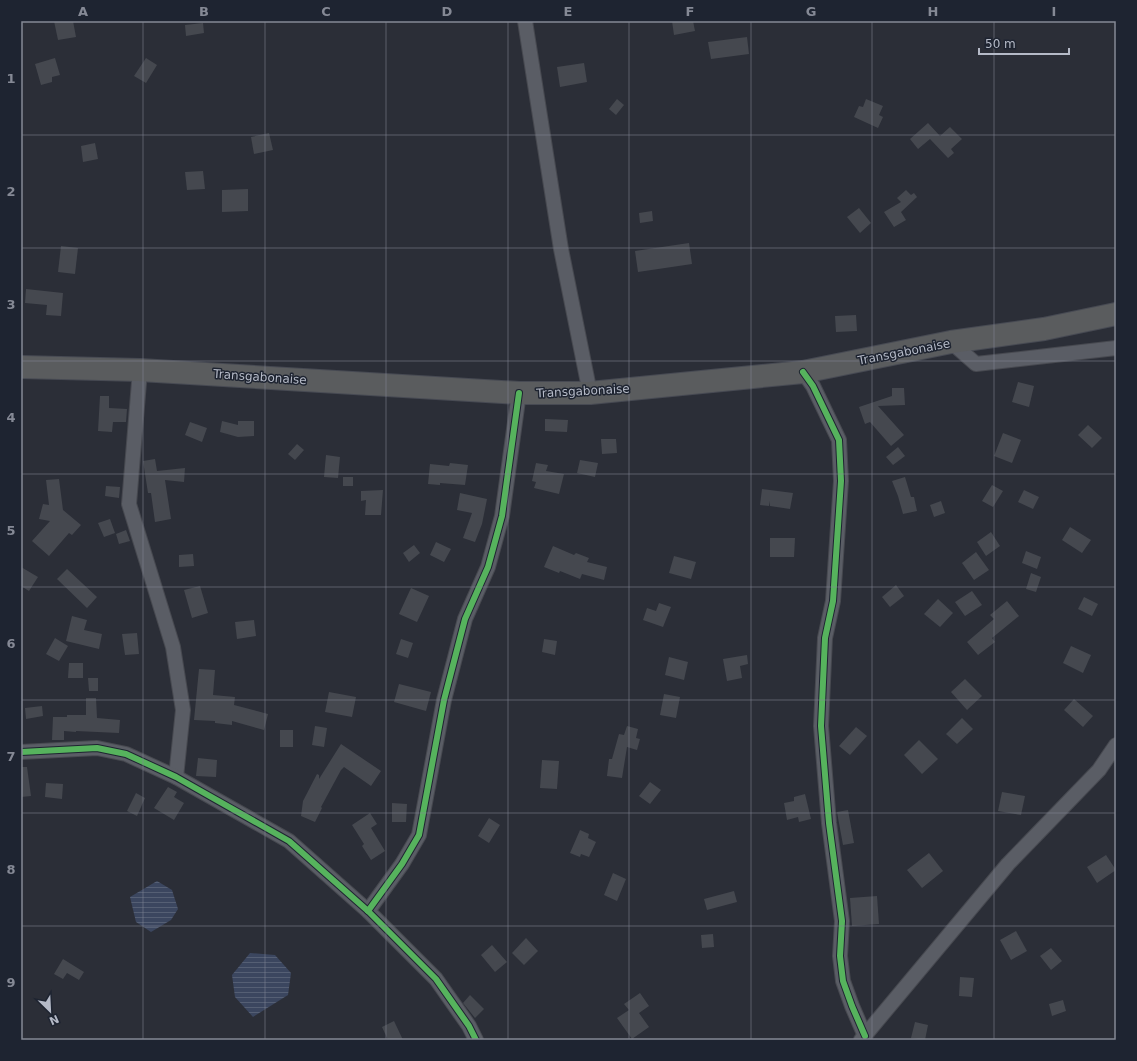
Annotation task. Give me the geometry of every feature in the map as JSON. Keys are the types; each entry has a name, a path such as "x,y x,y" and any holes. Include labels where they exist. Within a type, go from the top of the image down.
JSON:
{"highway":[{"name":"Transgabonaise","path":"21,367 140,370 519,393 590,393 803,372 951,342 1044,329 1116,314"}],"street":[{"path":"525,21 561,249 590,393"},
{"path":"951,342 976,364 1116,348"},
{"path":"140,370 130,504 173,647 183,710 176,777"},
{"path":"803,372 814,386 840,440 841,481 833,601 825,638 821,726 829,823 842,921 840,956 843,981 863,1038"},
{"path":"368,911 402,864 419,835 444,700 465,619 488,567 502,516 519,393"},
{"path":"863,1038 1008,864 1099,770 1116,745"},
{"path":"21,752 97,748 126,754 176,777 289,841 368,911 436,979 469,1026 476,1040"}],"water":[{"path":"157,881 172,890 178,909 171,920 151,932 136,922 130,897"},
{"path":"250,953 275,955 291,973 288,995 253,1017 235,997 232,975"}],"building":[{"path":"54,21 73,21 76,37 58,40"},
{"path":"672,21 693,21 695,31 674,35"},
{"path":"203,23 204,33 186,36 185,25"},
{"path":"747,37 749,54 711,59 708,42"},
{"path":"55,58 60,75 52,77 52,82 41,85 35,64"},
{"path":"146,58 157,65 146,83 134,76"},
{"path":"584,63 587,82 560,87 557,67"},
{"path":"617,99 624,105 616,115 609,109"},
{"path":"866,99 883,106 879,115 883,117 878,128 854,117 859,106 863,107"},
{"path":"928,123 940,136 950,127 962,139 951,149 954,153 948,158 930,139 918,149 910,139"},
{"path":"269,133 273,150 254,154 251,137"},
{"path":"95,143 98,159 83,162 81,146"},
{"path":"203,171 205,189 187,190 185,172"},
{"path":"248,189 248,211 222,212 222,190"},
{"path":"906,190 911,195 914,193 917,197 901,212 906,220 894,227 884,212 901,202 897,198"},
{"path":"859,208 871,223 860,233 847,217"},
{"path":"652,211 653,221 640,223 639,213"},
{"path":"689,243 692,264 638,272 635,251"},
{"path":"61,246 78,248 75,274 58,272"},
{"path":"26,289 63,293 61,316 46,315 47,305 25,303"},
{"path":"856,315 857,331 836,332 835,316"},
{"path":"1018,382 1034,386 1029,407 1012,402"},
{"path":"892,388 904,388 905,405 878,406 904,435 891,446 870,422 865,424 859,407 892,396"},
{"path":"100,396 109,396 109,408 127,409 126,422 113,422 112,432 98,431"},
{"path":"545,419 568,420 567,432 545,431"},
{"path":"222,421 238,425 238,421 254,421 254,436 238,437 220,432"},
{"path":"190,422 207,428 202,442 185,435"},
{"path":"1088,425 1102,438 1092,448 1078,435"},
{"path":"1003,433 1021,440 1012,463 994,456"},
{"path":"601,439 616,439 617,453 602,454"},
{"path":"297,444 304,450 295,460 288,454"},
{"path":"898,447 905,456 893,465 886,457"},
{"path":"326,455 340,457 338,478 324,477"},
{"path":"155,459 157,471 185,468 184,482 165,480 171,519 155,522 151,493 148,493 143,461"},
{"path":"580,460 598,463 595,477 577,473"},
{"path":"450,463 468,465 465,485 440,483 440,485 428,484 430,464 449,466"},
{"path":"536,463 548,465 546,471 564,474 559,494 534,488 536,482 532,481"},
{"path":"343,477 353,477 353,486 343,486"},
{"path":"905,477 911,497 914,497 917,511 903,514 892,481"},
{"path":"59,479 63,510 81,525 72,535 69,533 49,556 32,541 50,521 39,519 43,504 49,505 46,480"},
{"path":"992,485 1003,491 993,507 982,501"},
{"path":"106,486 120,487 119,498 105,496"},
{"path":"762,489 793,493 790,509 770,506 770,501 769,506 760,505"},
{"path":"383,490 381,515 365,515 366,500 361,501 361,491"},
{"path":"1024,490 1039,497 1033,509 1018,502"},
{"path":"460,493 487,499 482,524 475,542 463,538 472,513 457,510"},
{"path":"941,501 945,513 934,517 930,505"},
{"path":"110,519 115,533 104,537 98,523"},
{"path":"1070,527 1091,540 1082,553 1062,540"},
{"path":"126,530 130,541 119,544 116,534"},
{"path":"991,532 1000,546 986,556 977,542"},
{"path":"770,538 795,538 794,557 770,557"},
{"path":"436,542 451,549 444,562 430,555"},
{"path":"414,545 420,553 409,562 403,553"},
{"path":"553,546 574,555 576,553 589,558 587,562 607,567 604,580 582,574 580,579 560,571 559,573 544,567"},
{"path":"1026,551 1041,557 1037,569 1022,563"},
{"path":"976,552 989,570 974,580 962,563"},
{"path":"193,554 194,566 179,567 179,555"},
{"path":"674,556 696,562 691,579 669,573"},
{"path":"21,567 38,577 29,591 21,586"},
{"path":"67,569 97,597 87,608 57,579"},
{"path":"1031,573 1041,577 1036,592 1026,589"},
{"path":"896,585 904,596 890,607 882,597"},
{"path":"200,586 208,613 192,618 184,590"},
{"path":"411,588 429,596 417,622 399,614"},
{"path":"972,591 982,605 965,616 955,602"},
{"path":"1084,597 1098,604 1092,616 1078,609"},
{"path":"938,599 953,613 940,627 924,614"},
{"path":"1007,601 1019,616 992,638 995,642 978,655 967,642 994,619 990,615"},
{"path":"659,603 671,607 663,627 643,620 647,608 656,611"},
{"path":"72,616 87,620 84,630 102,634 99,649 66,641"},
{"path":"254,620 256,636 237,639 235,622"},
{"path":"137,633 139,654 125,655 122,634"},
{"path":"55,638 68,646 59,661 46,654"},
{"path":"401,639 413,643 408,658 396,654"},
{"path":"544,639 557,641 555,655 542,652"},
{"path":"1071,646 1091,655 1083,673 1063,663"},
{"path":"747,655 748,664 740,666 742,678 727,681 723,659"},
{"path":"669,657 688,662 684,680 665,675"},
{"path":"69,663 83,663 83,678 68,678"},
{"path":"199,669 215,670 213,695 235,697 234,705 268,714 264,730 232,721 232,725 215,723 215,721 194,720"},
{"path":"88,678 98,678 98,691 89,691"},
{"path":"965,679 982,696 967,710 951,692"},
{"path":"399,684 431,692 426,711 394,702"},
{"path":"329,692 356,697 352,717 325,712"},
{"path":"664,694 680,697 676,718 660,715"},
{"path":"86,698 96,698 97,718 120,720 119,733 64,731 64,740 52,740 53,717 86,715"},
{"path":"1074,699 1093,716 1083,727 1064,710"},
{"path":"42,706 43,716 26,719 25,708"},
{"path":"962,718 973,729 957,744 946,734"},
{"path":"315,726 327,728 324,747 312,745"},
{"path":"627,726 638,729 636,738 640,739 637,750 627,747 622,778 607,776 609,759 612,759 619,734 624,735"},
{"path":"856,727 867,736 850,755 839,746"},
{"path":"280,730 293,730 293,747 280,747"},
{"path":"919,740 938,759 922,774 904,755"},
{"path":"341,744 381,771 371,786 344,767 321,807 322,808 315,822 301,816 303,801 317,774 319,775 319,779"},
{"path":"198,758 217,760 216,777 196,776"},
{"path":"542,760 559,761 557,789 540,788"},
{"path":"21,767 27,767 31,796 21,797"},
{"path":"650,782 661,790 650,804 639,796"},
{"path":"46,783 63,784 62,799 45,797"},
{"path":"168,787 177,792 174,797 184,803 174,820 154,808"},
{"path":"1002,792 1025,796 1021,815 998,811"},
{"path":"136,793 145,798 137,816 127,811"},
{"path":"805,794 811,819 799,822 798,817 787,820 784,803 794,801 794,797"},
{"path":"392,803 407,804 406,822 392,822"},
{"path":"848,810 854,843 843,845 837,812"},
{"path":"370,813 377,824 371,828 385,851 371,860 362,846 364,844 352,825"},
{"path":"489,818 500,825 489,843 478,836"},
{"path":"580,830 589,834 588,838 596,842 589,857 581,854 580,857 570,853"},
{"path":"929,853 943,871 922,888 907,870"},
{"path":"1106,855 1116,870 1097,883 1087,867"},
{"path":"613,873 626,879 617,901 604,895"},
{"path":"734,891 737,902 707,910 704,899"},
{"path":"877,896 879,924 852,926 850,898"},
{"path":"1016,931 1027,951 1011,960 1000,940"},
{"path":"713,934 714,947 702,948 701,935"},
{"path":"526,938 538,951 524,965 512,953"},
{"path":"492,945 507,962 495,972 481,955"},
{"path":"1051,948 1062,961 1051,970 1040,956"},
{"path":"63,959 84,972 79,980 67,973 63,979 54,974"},
{"path":"960,977 974,978 972,997 959,996"},
{"path":"640,993 649,1006 639,1013 649,1027 632,1039 617,1018 629,1010 624,1004"},
{"path":"470,995 484,1009 475,1018 463,1003"},
{"path":"1063,1000 1066,1011 1052,1016 1049,1004"},
{"path":"394,1021 403,1040 388,1040 382,1027"},
{"path":"915,1022 928,1025 925,1040 911,1038"}],"cycle path":[{"path":"803,372 813,386 839,440 841,481 833,601 825,638 821,726 829,823 842,921 840,956 843,981 865,1036"},
{"path":"368,911 402,864 419,835 444,700 465,619 488,567 502,516 519,393"},
{"path":"21,752 97,748 126,754 176,777 289,841 368,911 436,979 469,1026 476,1040"}]}
